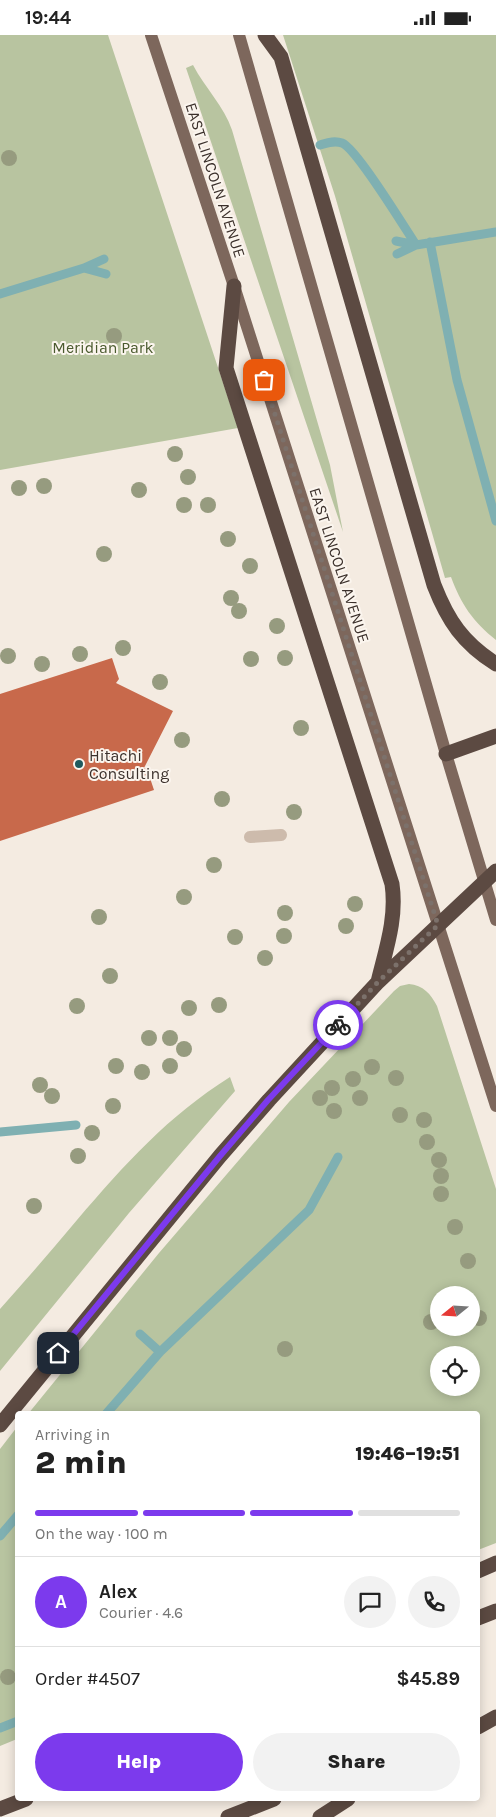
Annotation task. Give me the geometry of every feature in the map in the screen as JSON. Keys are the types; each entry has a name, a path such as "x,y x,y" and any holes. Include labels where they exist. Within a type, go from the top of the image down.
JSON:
{"highway":[{"path":"265,35 281,57 442,607 466,642 496,664"},
{"path":"234,286 226,368 392,884 394,897 393,919 378,982"},
{"path":"446,754 496,735"},
{"path":"0,1425 268,1100 378,982 496,871"},
{"path":"480,1570 496,1563"},
{"path":"480,1617 496,1611"},
{"path":"480,1716 496,1710"},
{"path":"480,1726 496,1717"},
{"path":"0,1809 21,1801"},
{"path":"228,1817 269,1801"},
{"path":"320,1817 345,1801"}],"main road":[{"name":"EAST LINCOLN AVENUE","path":"151,35 234,286 496,1106"},
{"path":"239,35 446,754 496,920"}],"lane":[{"path":"250,837 280,835"}],"green space":[{"name":"Meridian Park","path":"0,35 108,35 238,428 0,470"},
{"path":"283,35 496,35 496,640 469,612 459,596 451,577 445,578 335,196"},
{"path":"193,65 229,121 232,130 330,465 343,532 186,68"},
{"path":"409,984 418,986 432,998 437,1006 496,1189 496,1543 480,1549 480,1411 30,1411 159,1253 289,1102 400,986"},
{"path":"230,1077 235,1091 129,1213 0,1371 0,1309 130,1160 187,1108"},
{"path":"15,1430 15,1740 0,1746 0,1449"}],"building":[{"path":"112,658 119,679 116,683 173,711 144,768 147,769 154,790 0,841 0,694"}],"waterway":[{"path":"320,145 336,142 342,143 349,148 369,173 416,245"},
{"path":"397,254 416,245 496,232"},
{"path":"396,241 416,245"},
{"path":"430,242 457,380 496,521"},
{"path":"84,268 104,259"},
{"path":"0,294 84,268 106,274"},
{"path":"0,1132 76,1125"},
{"path":"109,1411 160,1352 309,1210 338,1157"},
{"path":"140,1334 160,1352"},
{"path":"0,1536 15,1518"},
{"path":"0,1728 15,1722"}],"way so far":[{"path":"264,380 438,925 378,982 338,1025"}],"place":[{"name":"Hitachi Consulting","path":"79,764"}],"route":[{"path":"58,1353 220,1156 268,1100 338,1025"}]}
